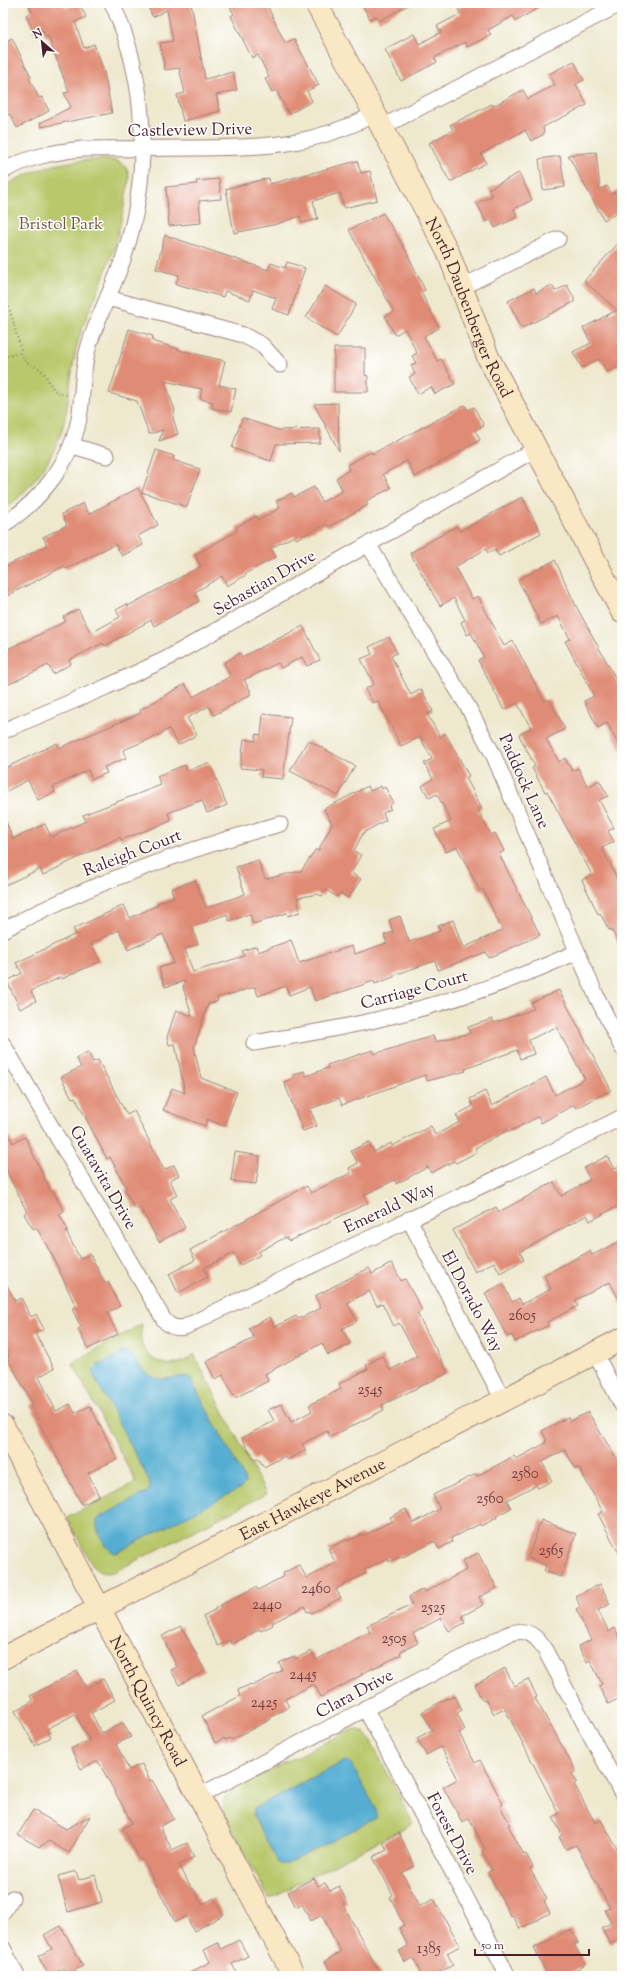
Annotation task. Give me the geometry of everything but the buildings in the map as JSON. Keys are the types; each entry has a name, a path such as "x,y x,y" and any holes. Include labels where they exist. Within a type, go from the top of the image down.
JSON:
{"street":[{"path":"3,525 36,498 56,473 73,446 80,417 86,356 125,255 134,220 141,181 142,148 140,106 135,70 128,42 112,3"},
{"name":"North Daubenberger Road","path":"316,3 448,252 482,345 622,612"},
{"name":"Castleview Drive","path":"3,171 30,159 56,152 82,149 263,147 289,144 326,135 379,120 622,3"},
{"path":"462,287 558,239"},
{"path":"108,298 243,335 262,345 280,365"},
{"path":"73,446 107,456"},
{"name":"Sebastian Drive","path":"3,731 106,687 166,659 536,449"},
{"name":"Paddock Lane","path":"368,544 468,707 490,748 520,813 603,1012 622,1048"},
{"name":"Raleigh Court","path":"3,930 74,895 138,869 219,841 280,824"},
{"name":"Carriage Court","path":"254,1043 370,1021 437,1004 508,981 577,952"},
{"name":"Guatavita Drive","path":"3,1044 65,1147 164,1320 173,1328"},
{"name":"Emerald Way","path":"173,1328 185,1327 295,1272 622,1117"},
{"name":"El Dorado Way","path":"409,1219 503,1400"},
{"name":"East Hawkeye Avenue","path":"3,1658 622,1339"},
{"path":"594,1353 622,1405"},
{"name":"North Quincy Road","path":"3,1426 294,1976"},
{"name":"Clara Drive","path":"199,1796 506,1635 518,1631 528,1632 537,1638 545,1650 622,1794"},
{"name":"Forest Drive","path":"365,1708 508,1976"},
{"path":"3,1912 12,1898"},
{"path":"3,1948 18,1976"}],"path":[{"path":"3,296 9,307 20,353 25,361 41,371 56,392 67,395"},
{"path":"3,357 20,353"}],"green space":[{"name":"Bristol Park","path":"88,160 117,161 125,167 128,172 129,181 122,219 108,264 80,335 72,369 67,409 55,448 45,466 33,482 19,497 3,510 3,187 23,176 44,168"},
{"path":"142,1324 141,1337 144,1348 155,1360 171,1364 179,1363 187,1360 194,1354 266,1494 114,1572 108,1573 98,1571 93,1567 67,1518 136,1482 72,1363"},
{"path":"355,1729 364,1732 369,1737 413,1823 269,1899 223,1811 224,1798 232,1790 347,1731"}],"water":[{"path":"126,1351 131,1354 147,1374 153,1377 165,1379 186,1376 190,1378 244,1478 245,1484 241,1488 116,1553 105,1544 99,1535 97,1521 100,1517 147,1492 150,1488 150,1482 93,1374 93,1370 97,1366"},
{"path":"347,1760 352,1765 376,1809 376,1818 288,1864 279,1864 253,1816 254,1808"}]}
